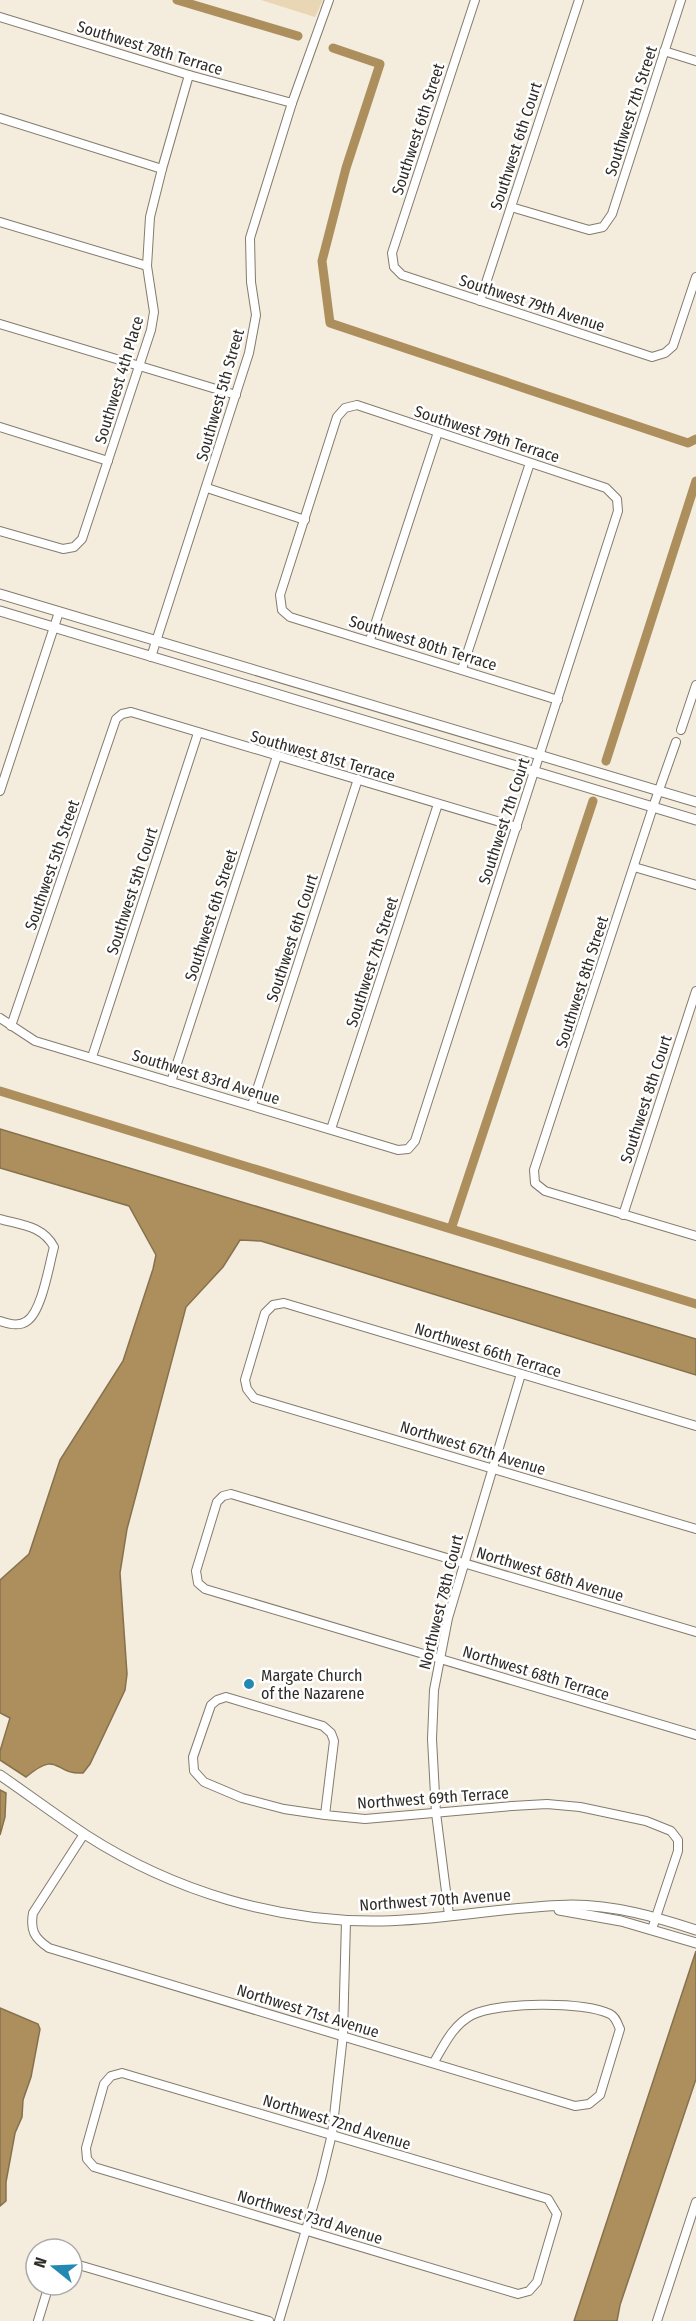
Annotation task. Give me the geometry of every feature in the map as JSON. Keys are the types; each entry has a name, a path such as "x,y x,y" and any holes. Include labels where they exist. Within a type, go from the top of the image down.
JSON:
{"street":[{"name":"Southwest 5th Street","path":"151,657 249,353 256,315 251,282 250,238 292,103 329,0"},
{"name":"Southwest 6th Street","path":"394,267 392,253 475,0"},
{"name":"Southwest 6th Court","path":"480,301 579,0"},
{"name":"Southwest 7th Street","path":"511,207 589,230 603,227 612,214 681,0"},
{"name":"Southwest 78th Terrace","path":"0,17 189,75 292,103"},
{"path":"664,51 696,61"},
{"name":"Southwest 4th Place","path":"0,531 63,549 74,547 82,539 152,330 154,312 147,266 150,217 189,75"},
{"path":"0,118 162,169"},
{"path":"0,222 147,266"},
{"name":"Southwest 79th Avenue","path":"394,267 402,274 652,357 664,354 673,346 696,277"},
{"path":"0,324 236,395"},
{"name":"Southwest 79th Terrace","path":"304,520 338,417 345,408 357,405 606,488 617,499"},
{"path":"0,427 108,461"},
{"path":"370,640 438,432"},
{"path":"462,669 530,463"},
{"path":"207,488 304,520"},
{"name":"Southwest 7th Court","path":"408,1149 416,1142 618,511 617,499"},
{"name":"Southwest 80th Terrace","path":"304,520 280,595 282,610 290,616 558,700"},
{"path":"0,594 696,802"},
{"path":"0,611 696,820"},
{"path":"0,791 59,612"},
{"path":"681,730 696,685"},
{"name":"Southwest 81st Terrace","path":"122,714 131,712 517,827"},
{"name":"Southwest 5th Street","path":"11,1026 116,719 122,714"},
{"name":"Southwest 5th Court","path":"92,1057 198,733"},
{"name":"Southwest 8th Street","path":"623,1215 545,1191 535,1183 534,1170 676,742"},
{"name":"Southwest 6th Street","path":"171,1082 277,756"},
{"name":"Southwest 6th Court","path":"252,1105 358,779"},
{"name":"Southwest 7th Street","path":"331,1129 438,804"},
{"path":"634,867 696,885"},
{"name":"Southwest 8th Court","path":"623,1215 696,991"},
{"name":"Southwest 83rd Avenue","path":"0,1018 35,1041 398,1150 408,1149"},
{"path":"623,1215 696,1236"},
{"path":"0,1219 42,1231 54,1247 36,1312 26,1323 11,1325 0,1321"},
{"name":"Northwest 66th Terrace","path":"247,1389 245,1380 265,1313 273,1305 284,1303 696,1426"},
{"name":"Northwest 78th Court","path":"449,1916 436,1813 432,1738 438,1658 491,1467 521,1374"},
{"name":"Northwest 67th Avenue","path":"247,1389 254,1398 696,1529"},
{"name":"Northwest 68th Avenue","path":"198,1582 196,1571 217,1502 223,1496 231,1494 696,1632"},
{"name":"Northwest 68th Terrace","path":"198,1582 205,1588 696,1735"},
{"name":"Northwest 69th Terrace","path":"325,1815 334,1741 331,1733 323,1726 226,1697 211,1705 193,1756 194,1771 204,1782 242,1798 284,1809 325,1815 366,1819 547,1804 580,1807 646,1821 671,1831 678,1840 678,1851 656,1917"},
{"name":"Northwest 70th Avenue","path":"0,1775 84,1834 132,1862 234,1902 279,1912 346,1922 395,1921 573,1905 617,1909 656,1917 696,1930"},
{"name":"Northwest 71st Avenue","path":"84,1834 33,1913 32,1933 49,1948 575,2106 589,2104 600,2095 620,2029 617,2020 610,2014 592,2009 561,2005 514,2006 490,2010 473,2015 461,2023 450,2034 434,2062"},
{"name":"Northwest 70th Avenue","path":"548,1907 621,1921 696,1943"},
{"path":"652,1929 656,1917"},
{"path":"279,2321 307,2230 332,2134 343,2035 346,1922"},
{"name":"Northwest 72nd Avenue","path":"87,2159 86,2148 104,2084 111,2076 122,2073 332,2134 548,2199 557,2214 537,2282 529,2291"},
{"name":"Northwest 73rd Avenue","path":"87,2159 94,2167 518,2294 529,2291"},
{"path":"657,2321 696,2202"},
{"path":"84,2267 269,2321"},
{"path":"38,2321 45,2297"}],"shaded area":[{"path":"261,0 323,0 315,17"},
{"path":"0,1129 696,1339 696,1375 261,1241 240,1240 223,1267 186,1307 127,1529 120,1573 127,1674 125,1690 90,1764 83,1773 73,1773 51,1764 37,1769 26,1777 0,1760 0,1751 10,1718 0,1713 0,1580 29,1554 60,1460 123,1361 156,1255 129,1206 0,1168"},
{"path":"0,1790 6,1793 5,1817 0,1835"},
{"path":"696,1951 696,2079 620,2305 617,2321 574,2321"},
{"path":"0,2008 38,2024 40,2029 31,2077 23,2100 22,2117 15,2133 6,2182 6,2201 0,2206"}],"waterway":[{"path":"177,0 298,36"},
{"path":"333,48 380,64 346,168 322,261 330,323 688,443 696,439"},
{"path":"606,761 696,481"},
{"path":"452,1226 593,801"},
{"path":"0,1091 696,1304"}],"place":[{"name":"Margate Church of the Nazarene","path":"249,1684"}]}
